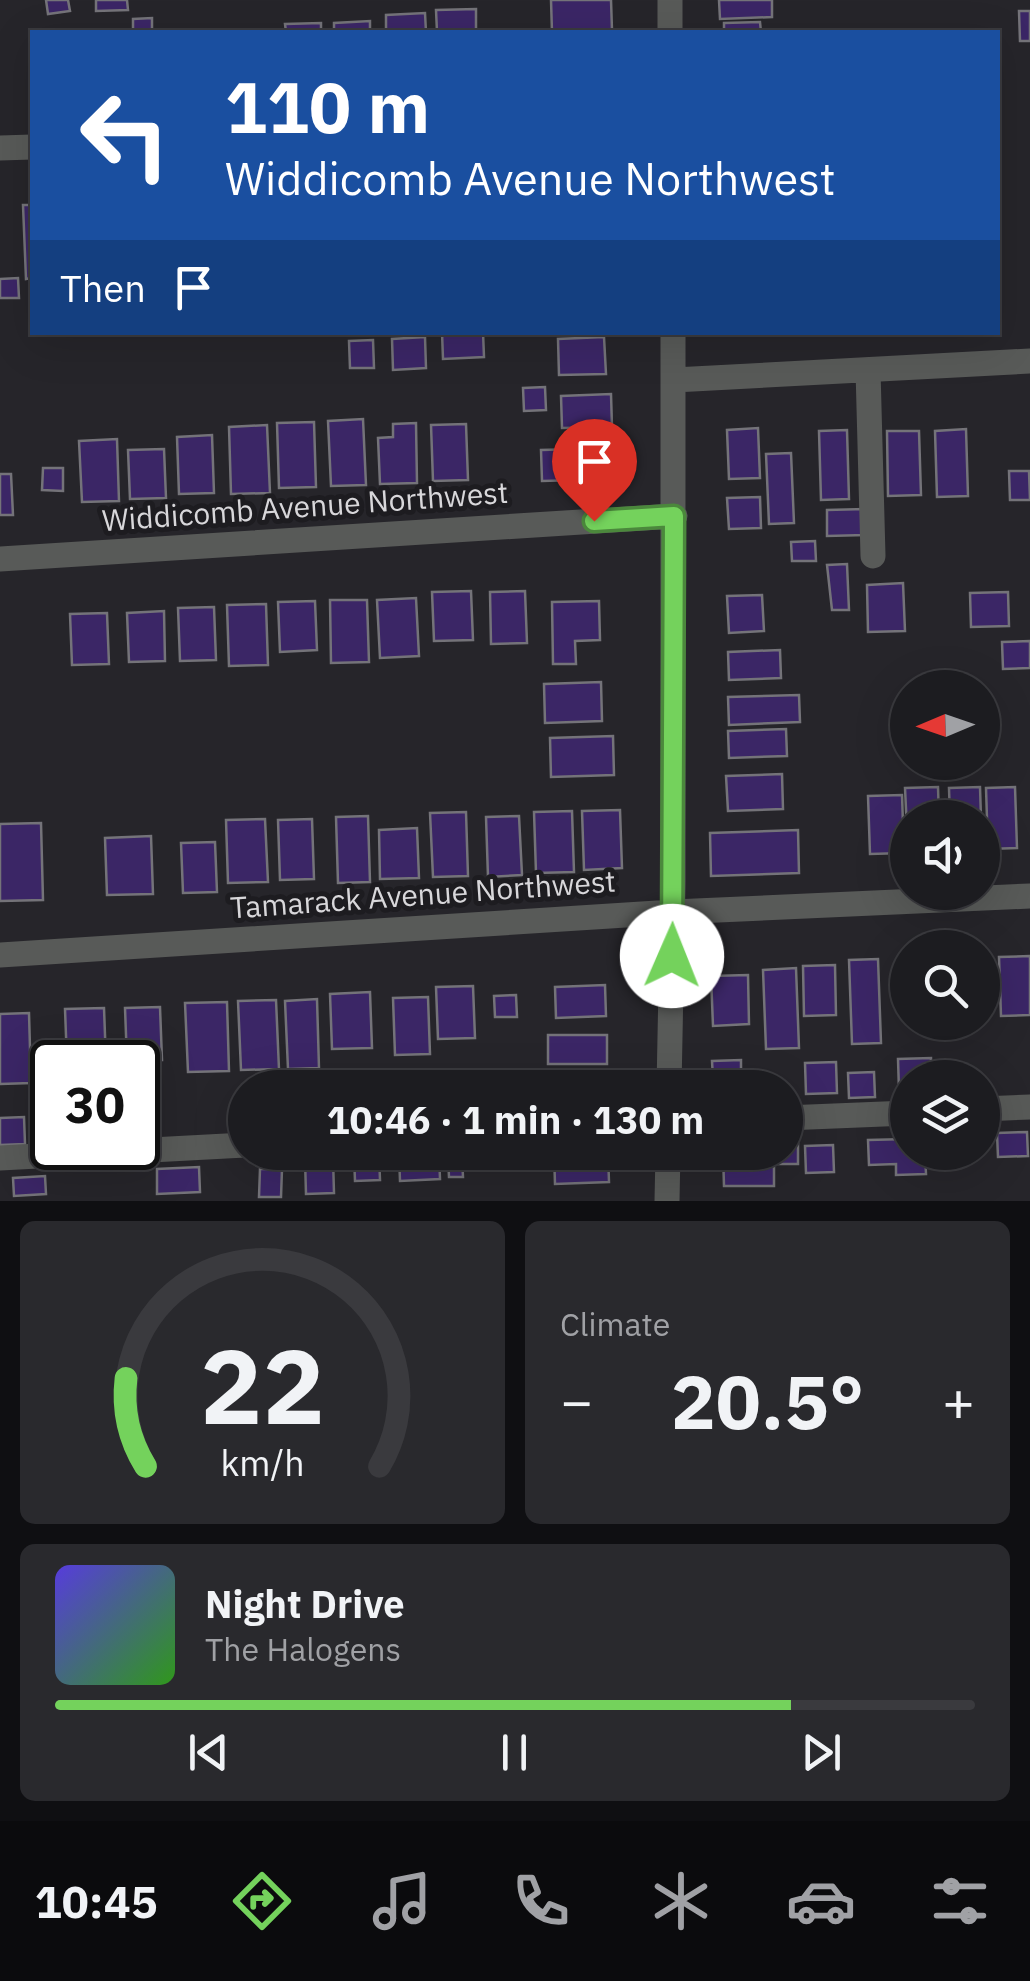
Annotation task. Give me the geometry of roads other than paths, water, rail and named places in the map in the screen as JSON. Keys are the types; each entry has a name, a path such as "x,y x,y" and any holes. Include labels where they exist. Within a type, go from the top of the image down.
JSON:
{"street":[{"path":"670,0 670,30"},
{"path":"0,148 30,146"},
{"path":"670,1070 673,335"},
{"path":"674,380 1030,361"},
{"path":"868,370 873,556"},
{"name":"Widdicomb Avenue Northwest","path":"0,559 674,516"},
{"name":"Tamarack Avenue Northwest","path":"0,955 672,912 1030,896"},
{"path":"1000,1109 1030,1107"},
{"path":"803,1117 890,1114"},
{"path":"0,1158 228,1147"},
{"path":"668,1170 668,1201"}]}
